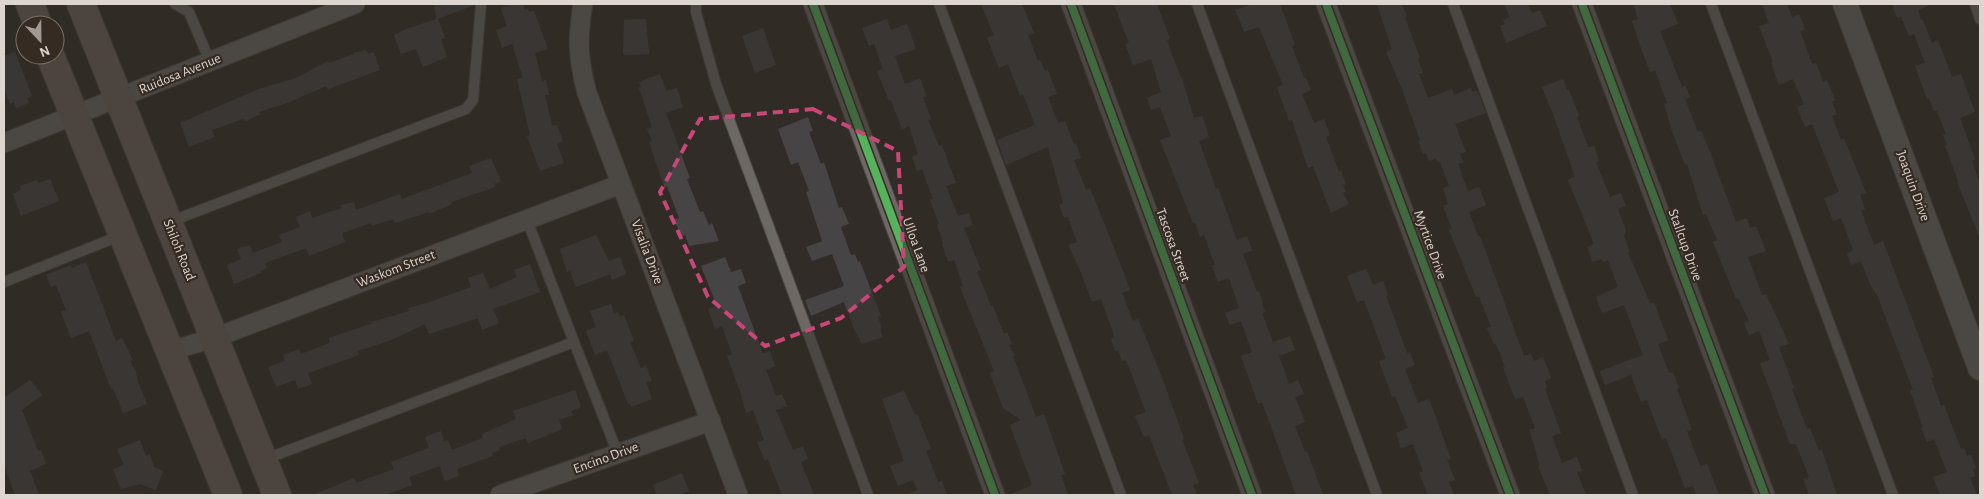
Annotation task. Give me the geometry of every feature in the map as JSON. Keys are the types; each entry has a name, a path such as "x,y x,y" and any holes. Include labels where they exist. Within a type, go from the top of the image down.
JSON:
{"main road":[{"name":"Shiloh Road","path":"81,4 276,495"},
{"path":"54,65 228,495"}],"street":[{"name":"Ruidosa Avenue","path":"4,143 355,4"},
{"name":"Visalia Drive","path":"583,4 578,31 580,63 587,93 738,495"},
{"name":"Ulloa Lane","path":"813,4 995,495"},
{"name":"Tascosa Street","path":"1071,4 1252,495"},
{"name":"Myrtice Drive","path":"1326,4 1510,495"},
{"name":"Stallcup Drive","path":"1582,4 1765,495"},
{"name":"Joaquin Drive","path":"1845,4 1979,362"},
{"name":"Waskom Street","path":"170,351 214,338 621,184"},
{"name":"Encino Drive","path":"500,495 711,420"}],"lane":[{"path":"175,4 189,12 210,62"},
{"path":"168,222 466,109 473,100 481,4"},
{"path":"696,4 696,12 716,84 868,495"},
{"path":"939,4 1120,495"},
{"path":"1196,4 1377,495"},
{"path":"1453,4 1633,495"},
{"path":"1711,4 1893,495"},
{"path":"1974,4 1980,19"},
{"path":"527,220 618,454"},
{"path":"4,282 123,234"},
{"path":"262,460 574,342"}],"highlighted area":[{"path":"813,109 898,151 904,267 841,318 765,346 708,297 660,192 700,119"}],"building":[{"path":"434,4 474,5 438,19 445,38 441,39 447,57 423,67 416,49 401,54 394,35 436,19"},
{"path":"513,4 523,4 525,10 528,9 529,12 534,11 548,49 535,53 542,81 546,80 549,95 545,95 552,126 557,125 563,141 557,144 564,163 540,171 527,136 530,135 517,79 523,78 512,44 502,48 496,30 507,26 501,8"},
{"path":"981,4 1022,4 1034,33 1028,35 1038,61 1040,60 1045,71 1048,70 1057,94 1048,97 1058,123 1065,121 1074,144 1076,143 1081,158 1074,160 1086,190 1090,188 1130,290 1122,293 1133,321 1138,319 1163,380 1184,439 1182,440 1199,483 1193,485 1197,495 1172,495 1149,435 1144,437 1135,416 1146,412 1126,360 1122,361 1118,350 1115,351 1111,339 1114,337 1112,329 1101,299 1092,302 1068,245 1077,242 1068,217 1064,218 1059,205 1063,203 1048,147 1006,165 997,140 1035,125 1023,94 1020,96 1008,64 999,68 987,38 994,35"},
{"path":"1114,4 1157,4 1170,39 1167,40 1194,118 1202,116 1209,137 1199,141 1216,189 1218,188 1237,240 1247,236 1252,250 1243,254 1257,292 1259,291 1265,312 1262,313 1273,342 1290,336 1295,350 1279,356 1289,384 1298,380 1304,394 1295,397 1305,422 1295,426 1305,452 1307,451 1323,495 1296,495 1262,402 1258,404 1241,356 1252,352 1241,321 1230,325 1225,313 1239,308 1229,278 1218,282 1212,266 1215,265 1204,235 1200,237 1195,223 1193,223 1160,140 1171,136 1160,107 1151,110 1147,98 1161,92 1151,59 1133,65 1125,44 1129,43"},
{"path":"1253,4 1280,4 1295,45 1292,46 1304,78 1306,78 1311,90 1302,94 1314,123 1324,119 1330,135 1326,137 1339,172 1341,171 1346,184 1343,185 1346,192 1343,193 1349,204 1331,213 1313,166 1308,168 1292,120 1289,121 1277,87 1283,85 1259,27 1244,32 1235,10"},
{"path":"1377,4 1402,4 1407,17 1405,18 1420,58 1418,59 1423,73 1419,74 1428,98 1452,89 1454,95 1471,88 1472,92 1477,90 1486,113 1455,124 1466,152 1460,154 1463,162 1458,164 1468,191 1479,187 1486,205 1469,212 1478,236 1480,236 1524,356 1531,354 1534,361 1543,357 1551,378 1545,381 1547,388 1545,389 1561,433 1552,436 1562,463 1577,457 1582,471 1577,472 1586,495 1550,495 1538,466 1540,466 1529,430 1535,428 1523,397 1515,399 1496,344 1494,344 1487,328 1491,327 1479,296 1476,297 1449,230 1452,229 1443,206 1448,204 1443,188 1449,186 1440,162 1437,162 1436,158 1429,161 1426,153 1423,154 1402,89 1386,52 1392,49"},
{"path":"1504,4 1528,4 1532,13 1540,10 1547,26 1506,43 1500,26 1505,24 1503,20 1510,17"},
{"path":"1642,4 1670,4 1678,24 1660,31 1682,87 1685,85 1690,97 1685,99 1698,132 1701,131 1710,152 1736,222 1747,218 1750,228 1756,226 1766,251 1748,257 1762,295 1766,294 1789,344 1779,347 1794,388 1792,389 1807,429 1810,428 1819,451 1822,450 1837,495 1809,495 1803,479 1809,477 1796,444 1790,444 1760,363 1770,360 1759,331 1749,335 1744,323 1749,321 1738,298 1736,299 1713,242 1717,240 1706,214 1703,215 1687,164 1685,165 1672,131 1664,104 1667,103 1655,70 1650,72 1641,48 1632,21 1638,19 1634,6"},
{"path":"1762,4 1787,4 1792,17 1799,14 1805,29 1800,31 1812,64 1816,63 1823,82 1827,80 1835,100 1832,102 1837,114 1832,116 1841,140 1844,138 1866,193 1860,195 1865,209 1861,210 1874,245 1883,241 1934,377 1931,378 1941,406 1944,405 1961,449 1964,448 1967,456 1971,455 1976,468 1973,469 1975,476 1970,478 1977,495 1940,495 1933,477 1947,472 1934,439 1927,442 1921,428 1923,427 1910,390 1913,390 1878,297 1870,284 1861,261 1851,265 1847,254 1853,250 1841,218 1833,221 1824,198 1839,192 1812,124 1805,127 1797,107 1804,104 1793,79 1779,85 1771,63 1773,62 1759,26 1769,23"},
{"path":"1892,4 1932,4 1918,10 1921,20 1923,20 1932,43 1938,40 1952,77 1961,74 1975,112 1960,118 1975,159 1972,161 1980,183 1980,238 1957,182 1945,146 1947,145 1943,135 1946,134 1937,111 1934,111 1929,99 1927,99 1915,66 1925,63 1914,34 1909,36 1901,17 1897,18"},
{"path":"646,19 649,54 623,54 624,20"},
{"path":"887,19 891,30 907,24 916,49 895,56 905,84 920,78 926,96 923,97 931,119 928,120 939,146 942,145 956,183 946,186 958,216 969,213 973,225 964,228 981,270 977,271 1004,334 1007,332 1012,344 1009,345 1015,355 1013,356 1036,417 1044,414 1065,474 1061,475 1068,495 1009,495 1032,485 1010,425 1021,420 1003,408 990,373 994,371 960,287 963,286 954,260 948,262 937,225 939,224 930,200 933,199 922,169 917,171 912,157 918,154 909,126 902,129 877,71 883,69 874,44 869,46 862,28"},
{"path":"763,28 776,65 755,73 742,36"},
{"path":"366,50 369,54 374,52 380,70 328,89 326,86 287,103 259,112 260,114 246,121 243,119 212,130 215,137 189,147 180,123 259,89 296,78 328,61 329,63"},
{"path":"15,52 15,65 20,65 32,96 27,98 29,103 16,108 14,102 10,104 4,88 4,56"},
{"path":"660,74 666,91 677,88 683,107 666,113 690,178 687,179 700,212 703,211 709,225 712,223 719,241 689,246 685,235 681,236 674,219 679,218 667,186 664,187 649,142 652,141 647,129 652,127 639,88 641,87 639,82"},
{"path":"1563,79 1579,116 1577,117 1588,147 1594,146 1599,161 1596,162 1610,197 1621,193 1626,206 1618,209 1626,231 1624,236 1630,252 1628,253 1650,303 1654,302 1668,340 1658,344 1669,373 1673,372 1679,388 1677,389 1692,429 1687,431 1700,466 1707,464 1719,495 1696,495 1693,486 1685,488 1666,438 1662,440 1647,400 1641,402 1631,375 1605,385 1600,371 1643,355 1624,305 1602,313 1596,297 1618,287 1608,260 1603,262 1601,259 1592,262 1587,247 1594,244 1568,180 1575,177 1542,87"},
{"path":"808,117 813,131 809,132 821,164 824,162 839,208 842,207 849,224 841,227 851,255 855,254 858,262 860,261 881,316 878,317 883,337 862,344 844,302 811,316 805,300 844,286 832,254 812,261 806,247 822,241 806,192 809,191 798,162 791,165 778,129"},
{"path":"491,158 501,181 494,184 495,187 451,202 452,204 429,214 429,212 395,223 393,219 372,226 371,223 342,233 345,242 309,256 306,248 265,263 267,268 260,271 261,273 234,284 227,265 241,259 237,249 250,245 253,253 282,242 279,235 300,227 296,217 310,211 312,218 342,208 341,205 354,202 356,210 400,194 402,199 472,173 469,166"},
{"path":"50,179 59,201 21,216 13,194 21,190 20,186 37,180 39,183"},
{"path":"596,235 609,261 620,257 626,274 612,280 610,274 576,287 570,271 567,272 560,249"},
{"path":"725,257 731,272 741,269 746,283 738,286 763,354 770,351 775,366 766,370 776,396 782,394 787,406 776,410 793,450 803,446 808,459 801,462 814,495 782,495 768,459 765,461 757,442 764,440 753,410 746,413 727,356 732,354 722,326 715,329 708,309 717,306 701,266"},
{"path":"86,262 116,341 122,338 133,360 130,361 136,372 147,404 123,413 113,388 111,389 89,331 71,338 61,312 66,310 56,285 51,287 46,275 71,265 72,268"},
{"path":"530,264 540,292 493,309 499,323 482,330 478,318 429,334 425,324 389,341 357,351 359,355 308,373 312,384 298,389 295,380 276,387 268,367 285,361 283,355 299,349 301,354 330,343 329,338 409,311 408,308 471,287 468,278 483,273 490,289 517,277 514,270"},
{"path":"1366,269 1373,285 1383,281 1388,295 1386,296 1407,353 1410,352 1415,365 1405,369 1418,403 1429,399 1451,459 1447,460 1455,480 1449,482 1454,495 1428,495 1419,473 1423,471 1413,444 1401,448 1396,433 1408,428 1395,396 1392,397 1379,361 1386,359 1364,300 1357,302 1347,276"},
{"path":"611,304 614,313 618,312 620,316 624,315 634,341 630,342 641,368 646,365 652,381 646,382 652,399 631,407 630,403 628,404 607,350 595,355 586,331 596,327 590,311"},
{"path":"30,380 42,395 22,410 38,451 41,450 46,464 30,471 39,495 15,495 4,463 4,398"},
{"path":"575,390 581,407 571,411 573,415 559,420 562,429 528,443 526,438 499,447 500,450 492,453 493,456 457,469 459,476 445,481 440,466 409,477 412,485 385,495 313,495 354,478 356,483 394,469 391,462 429,448 425,437 441,431 444,441 448,440 452,450 483,438 482,434 516,419 513,411"},
{"path":"904,391 915,415 917,414 931,449 926,451 938,482 942,481 947,495 907,495 917,490 913,480 898,486 890,466 904,461 882,399"},
{"path":"140,440 146,456 150,454 154,467 163,471 156,490 140,484 121,489 113,469 124,465 117,449"},
{"path":"682,473 689,491 679,495 657,495 653,485"}],"cycle path":[{"path":"813,4 995,495"},
{"path":"1071,4 1252,495"},
{"path":"1326,4 1510,495"},
{"path":"1582,4 1765,495"}]}
